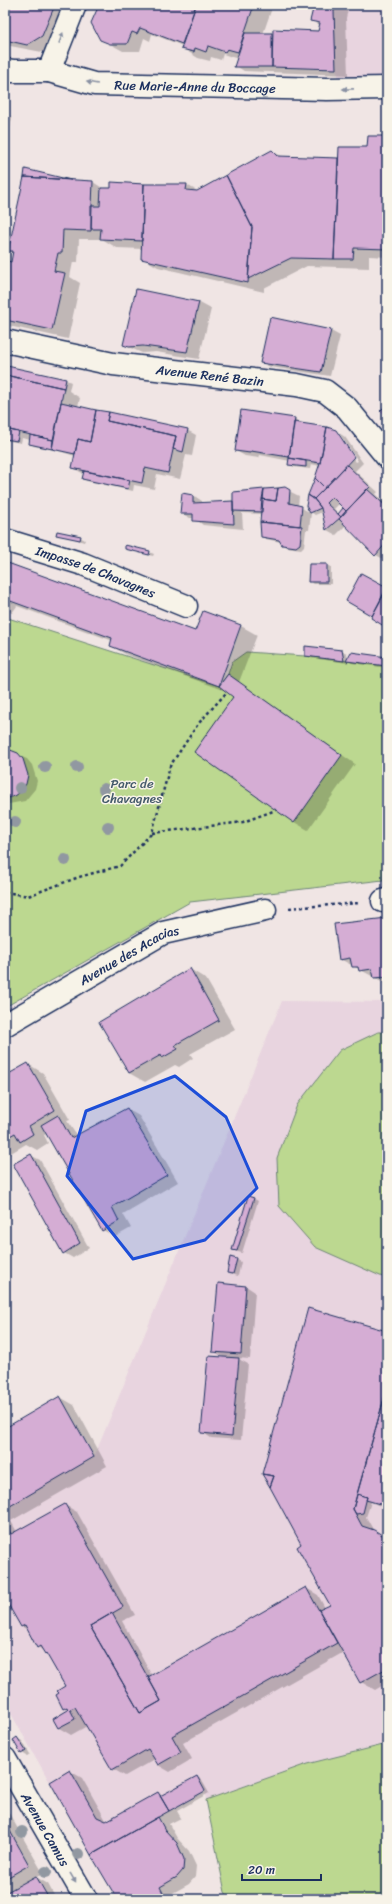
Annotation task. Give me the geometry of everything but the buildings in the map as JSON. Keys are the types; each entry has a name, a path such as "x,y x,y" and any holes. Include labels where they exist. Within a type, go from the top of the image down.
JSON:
{"street":[{"path":"49,71 74,5"},
{"name":"Rue Marie-Anne du Boccage","path":"5,70 13,72 49,71 94,84 327,89 387,88"},
{"name":"Avenue René Bazin","path":"5,341 113,364 298,385 325,391 348,408 387,457"},
{"name":"Impasse de Chavagnes","path":"5,540 83,564 186,606"},
{"name":"Avenue des Acacias","path":"5,1025 163,933 265,910"},
{"name":"Avenue Camus","path":"5,1759 86,1899"}],"path":[{"path":"5,892 28,896 79,877 120,866 152,833 170,766 198,724 227,692"},
{"path":"152,833 243,822 276,810"},
{"path":"265,910 385,901"}],"highlighted area":[{"path":"175,1076 226,1117 257,1188 205,1240 133,1259 67,1176 86,1111"}],"shaded area":[{"path":"335,5 387,5 387,89 343,89 336,69"},
{"path":"282,1001 387,1002 387,1744 307,1764 206,1800 205,1791 91,1855 5,1703 5,1509 94,1457"}],"green space":[{"name":"Parc de Chavagnes","path":"5,617 219,686 228,674 232,662 246,652 305,656 387,666 387,848 383,880 190,902 5,1007"},
{"path":"378,1032 387,1032 387,1279 315,1247 279,1206 277,1158 297,1105 340,1050"},
{"path":"387,1744 387,1899 230,1899 225,1892 206,1800 307,1764"}]}
